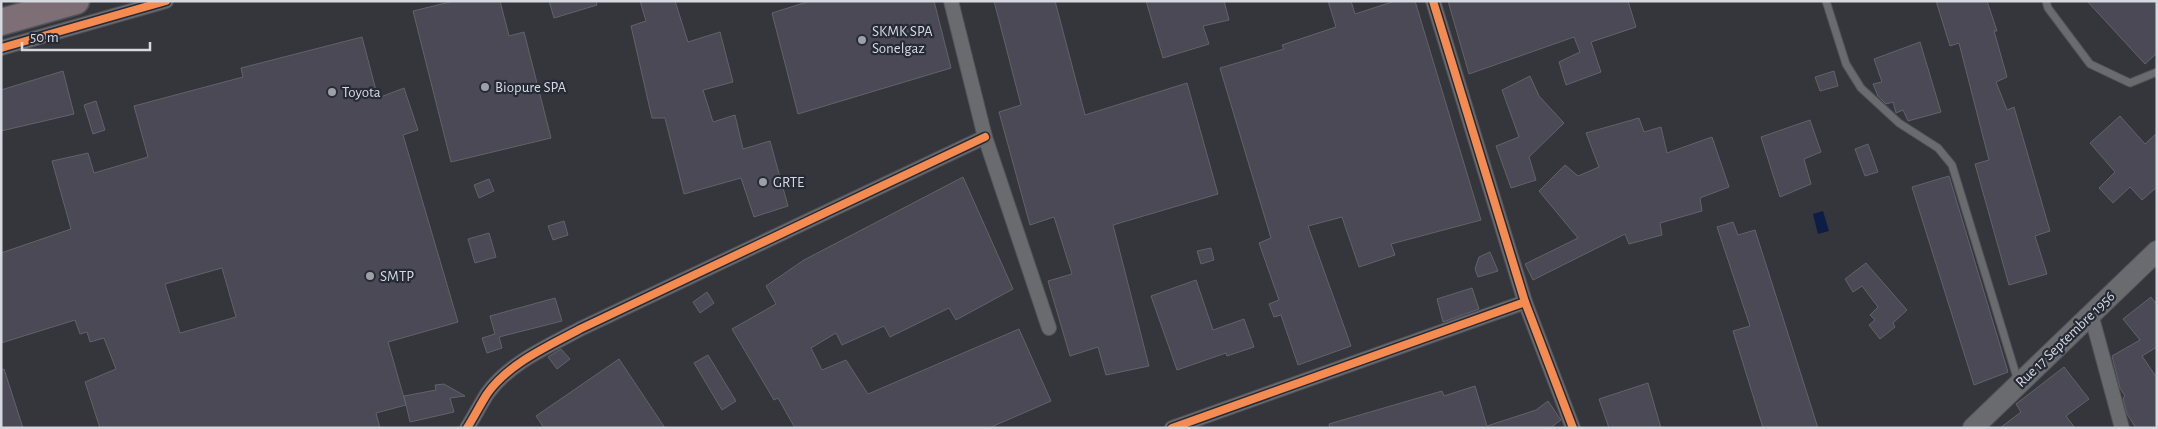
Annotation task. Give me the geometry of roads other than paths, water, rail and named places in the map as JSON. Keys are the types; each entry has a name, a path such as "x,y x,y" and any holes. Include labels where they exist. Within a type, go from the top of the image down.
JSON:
{"highway":[{"path":"1,22 76,1"}],"main road":[{"name":"Rue 17 Septembre 1956","path":"1973,428 2157,251"}],"street":[{"path":"1,48 166,1"},
{"path":"951,1 985,137 1049,328"},
{"path":"1433,1 1525,302 1573,428"},
{"path":"467,428 488,393 507,373 541,350 580,329 985,137"},
{"path":"1172,428 1525,302"},
{"path":"2092,314 2122,428"}],"lane":[{"path":"1826,1 1846,64 1861,88 1899,123 1938,148 1952,165 2019,384"},
{"path":"2046,1 2048,8 2090,64 2130,84 2157,72"}],"water":[{"path":"1823,211 1829,231 1818,234 1813,214"}],"place":[{"name":"SKMK SPA Sonelgaz","path":"862,40"},
{"name":"Biopure SPA","path":"485,87"},
{"name":"Toyota","path":"332,92"},
{"name":"GRTE","path":"763,182"},
{"name":"SMTP","path":"370,276"}]}
